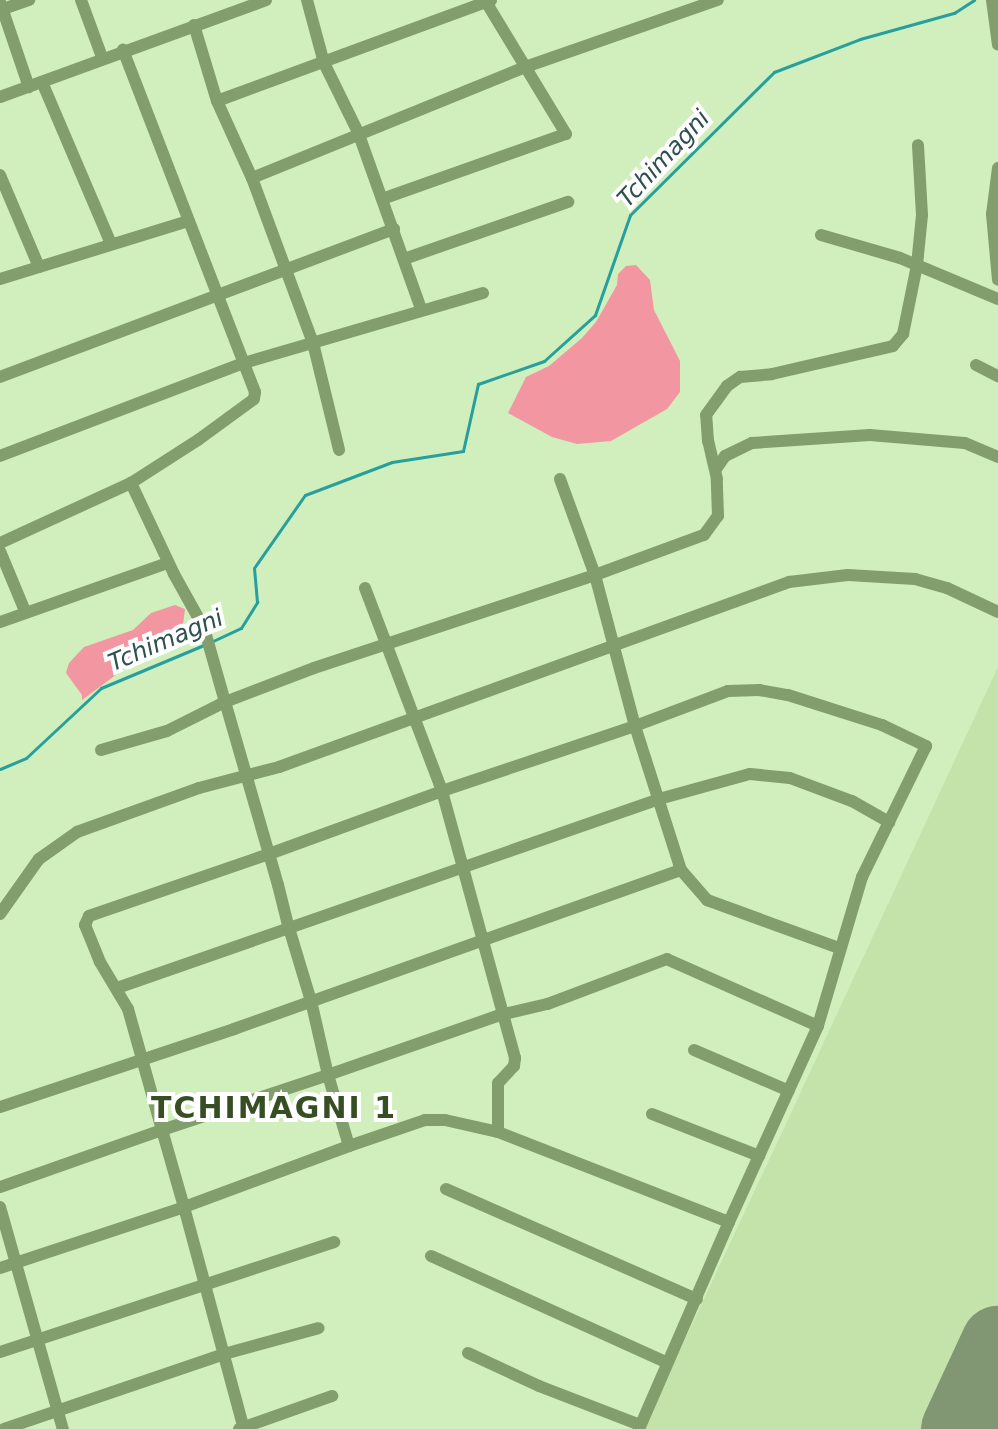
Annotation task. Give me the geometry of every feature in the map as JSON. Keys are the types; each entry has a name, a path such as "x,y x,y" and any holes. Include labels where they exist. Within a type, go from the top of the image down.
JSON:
{"street":[{"path":"29,0 1,7 111,244"},
{"path":"81,0 102,57"},
{"path":"0,97 102,57 266,0"},
{"path":"307,0 324,63 358,132 421,309"},
{"path":"252,178 358,132 528,66 718,0"},
{"path":"992,0 998,45"},
{"path":"217,101 487,1 566,134 382,199"},
{"path":"194,25 217,101 252,178 313,343 339,450"},
{"path":"0,543 131,483 249,404 255,392 123,50"},
{"path":"101,750 167,731 225,702 388,643 595,575 704,535 718,516 716,469 708,441 706,415 727,386 740,377 772,374 893,346 903,334 917,265 922,215 918,145"},
{"path":"998,168 992,214 998,280"},
{"path":"0,175 39,267"},
{"path":"404,259 568,202"},
{"path":"0,279 188,221"},
{"path":"0,377 394,229"},
{"path":"821,235 917,265 998,299"},
{"path":"0,456 244,363 483,293"},
{"path":"976,365 998,376"},
{"path":"716,469 725,456 752,443 870,435 965,443 998,457"},
{"path":"560,479 595,575 635,726 681,870 707,900 839,948"},
{"path":"131,483 168,563 204,628 311,1001 349,1146"},
{"path":"0,551 25,611"},
{"path":"0,622 168,563"},
{"path":"0,914 39,859 77,832 246,773 279,767 415,715 614,648 789,582 880,574 915,579 947,588 998,612"},
{"path":"365,588 442,791 500,1015 515,1058 514,1066 498,1083 498,1132"},
{"path":"332,1396 242,1429 128,1009 100,962 85,920 728,691 759,690 830,707 926,746 862,877 818,1026 666,1362 640,1427 468,1353"},
{"path":"117,988 288,925 659,799 750,774 770,774 852,801 889,822"},
{"path":"0,1107 681,870"},
{"path":"0,1187 500,1015 547,1004 667,959 818,1026"},
{"path":"694,1050 789,1091"},
{"path":"652,1114 759,1156"},
{"path":"0,1268 184,1207 425,1120 445,1120 498,1132 729,1222"},
{"path":"446,1189 697,1299"},
{"path":"0,1207 63,1429"},
{"path":"0,1352 204,1282 334,1242"},
{"path":"431,1256 666,1362"},
{"path":"4,1429 224,1354 319,1328"}],"shaded area":[{"path":"636,265 650,280 654,310 680,361 680,392 667,409 611,441 577,444 552,437 508,413 526,377 549,366 582,338 596,322 617,285 618,274 626,266"},
{"path":"175,605 185,609 183,625 82,700 82,695 66,673 69,663 84,647 133,630 151,613"},
{"path":"998,667 998,1429 643,1429 791,1113"}],"waterway":[{"name":"Tchimagni","path":"213,641 241,628 257,602 254,568 305,495 392,462 463,451 478,384 544,361 595,315 630,215 774,72 860,39 954,13 974,0"},
{"name":"Tchimagni","path":"0,769 26,758 101,688 206,644"}],"runway":[{"path":"958,1429 998,1343"}],"district":[{"name":"TCHIMAGNI 1","path":"274,1108"}]}
